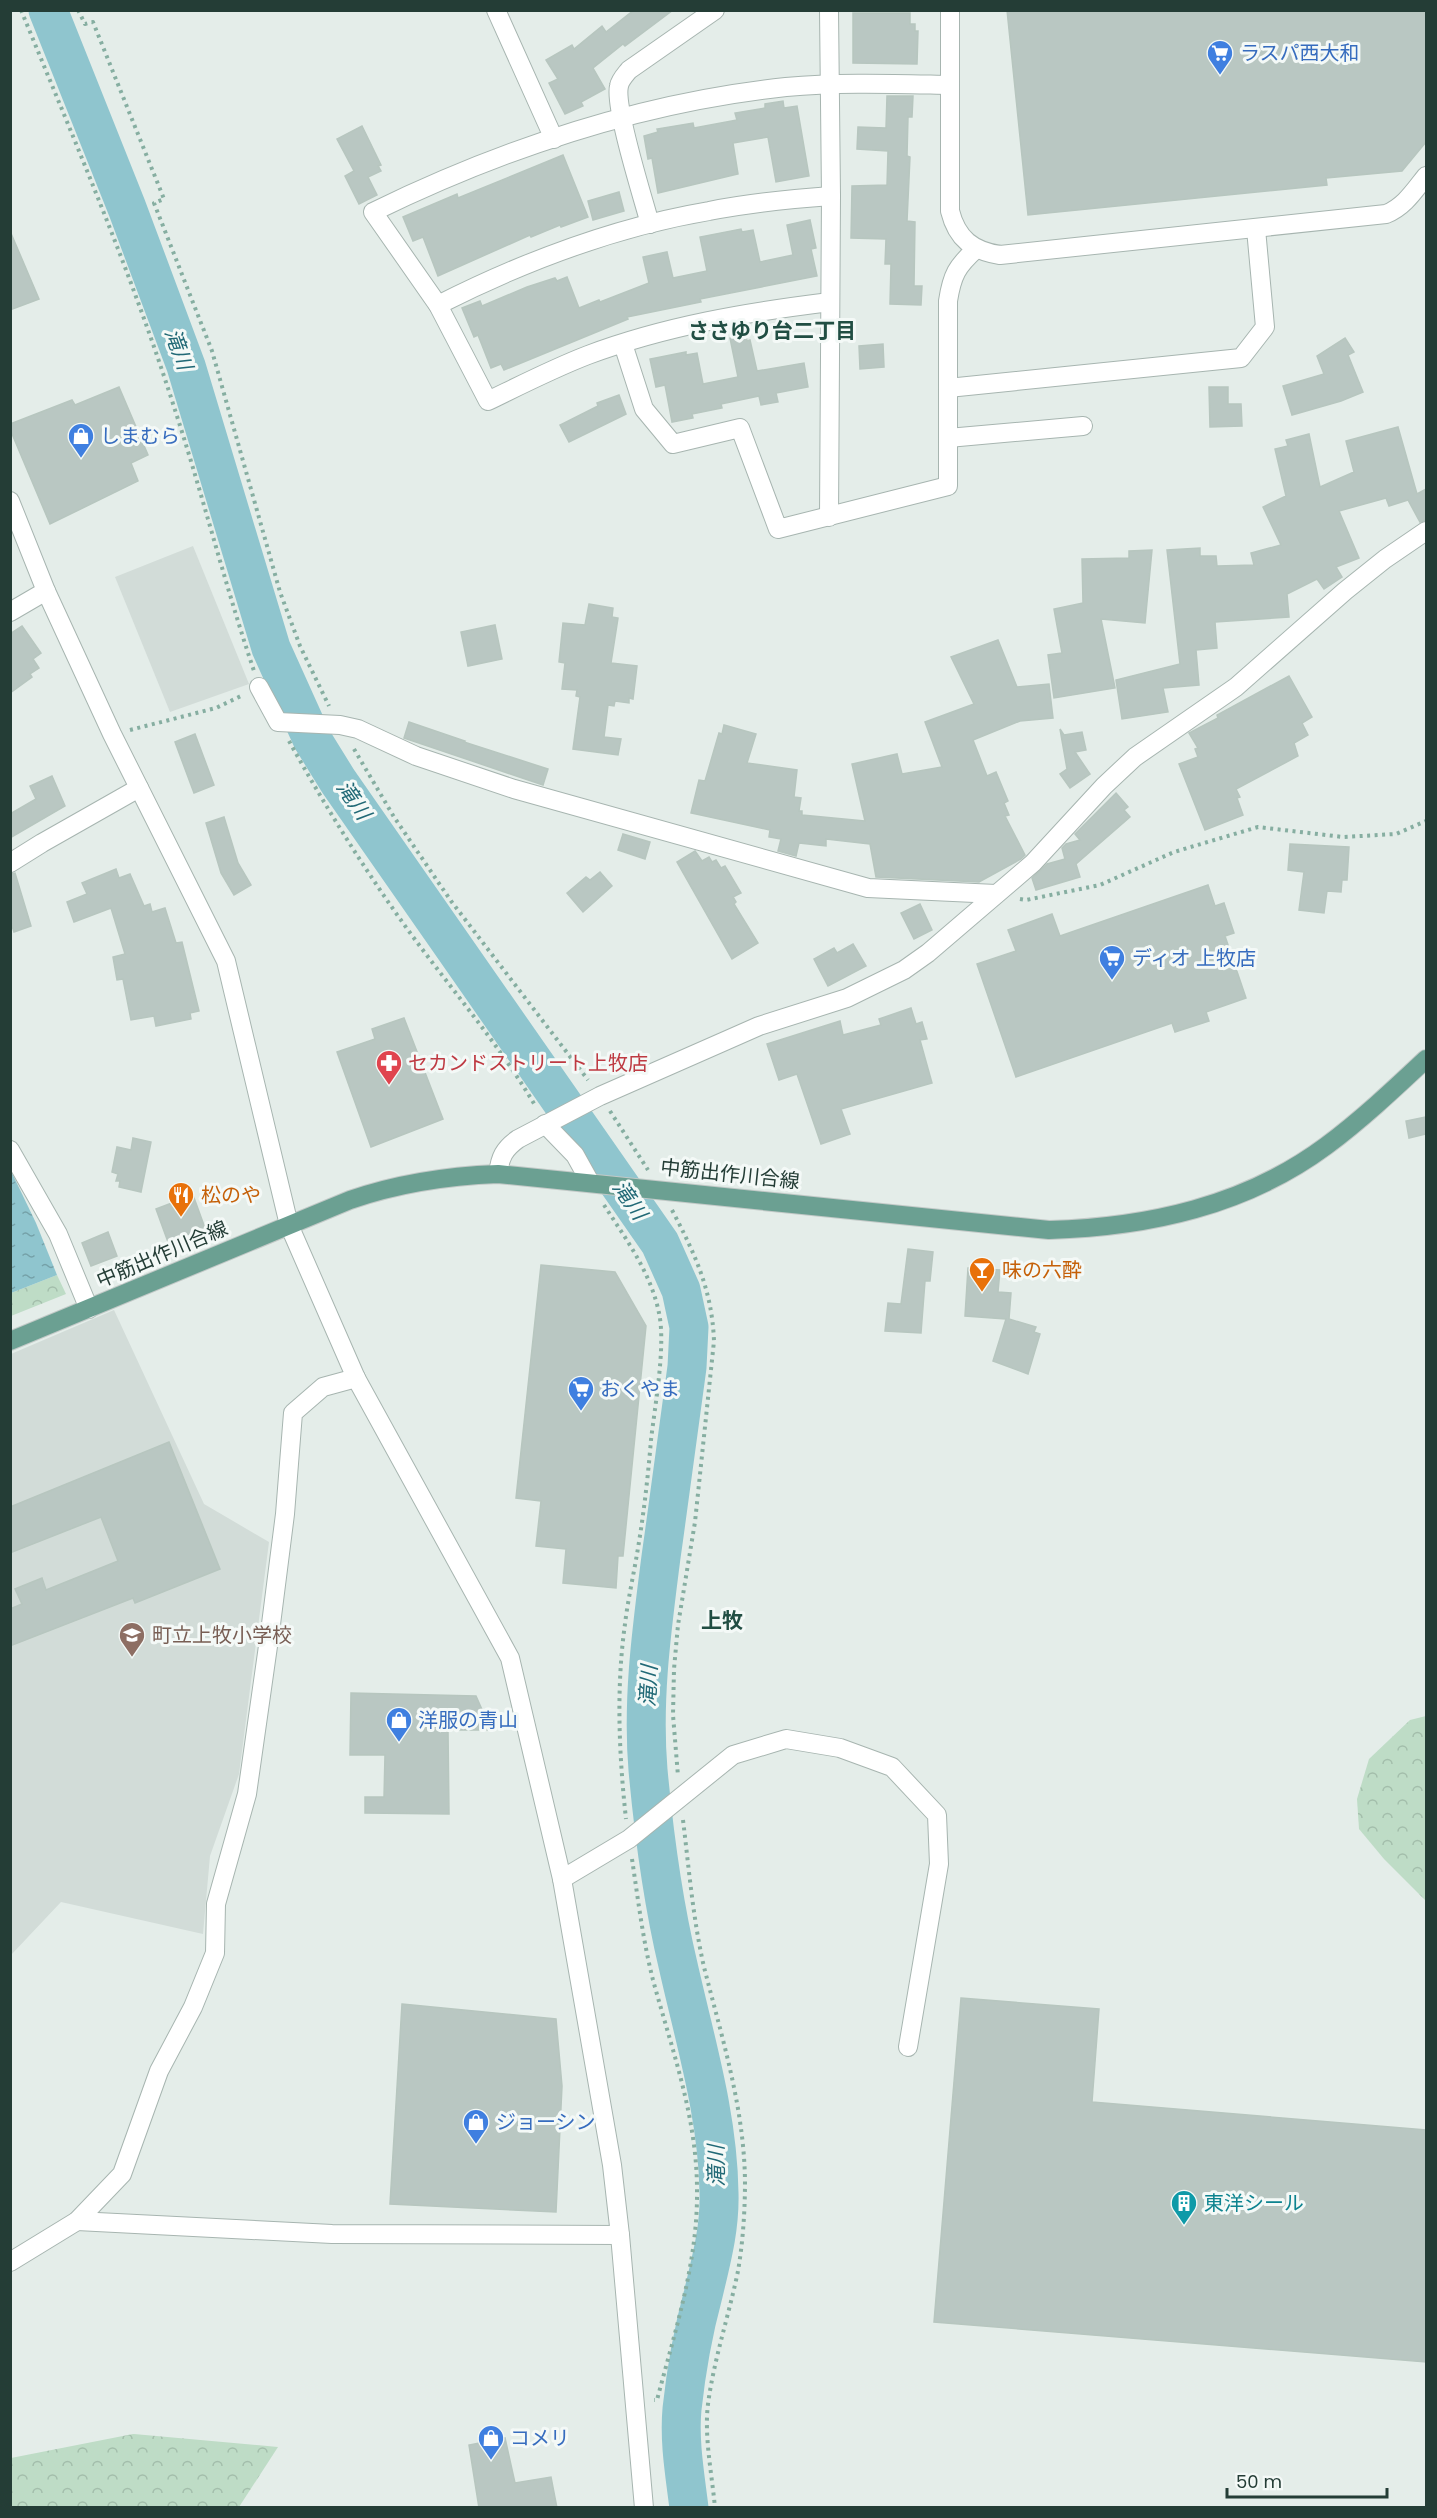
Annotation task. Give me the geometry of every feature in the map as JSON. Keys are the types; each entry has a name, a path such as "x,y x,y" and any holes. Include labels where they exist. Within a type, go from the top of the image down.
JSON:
{"main road":[{"name":"中筋出作川合線","path":"10,1341 350,1200 408,1183 467,1175 498,1174 590,1182 1049,1230 1129,1224 1176,1216 1251,1190 1324,1148 1356,1123 1426,1059"}],"street":[{"path":"496,10 554,139"},
{"path":"650,224 622,118 618,98 619,84 629,70 715,10"},
{"path":"829,10 831,196 829,517"},
{"path":"950,10 950,211 959,234 976,249 1000,255 1386,214 1396,210 1404,203 1426,176"},
{"path":"830,302 721,319 622,344 577,360 488,401 438,305 373,212 457,173 554,139 622,118 677,105 743,93 830,85 950,85"},
{"path":"438,305 488,280 538,259 650,224 707,211 771,201 831,196"},
{"path":"948,388 1241,358 1265,327 1256,229"},
{"path":"622,344 644,409 673,444 740,428 778,529 948,486 948,301 951,282 959,264 976,249"},
{"path":"948,438 1083,426"},
{"path":"10,501 46,591 112,734 226,961 290,1225 356,1378 510,1658 562,1879 612,2165 644,2508"},
{"path":"498,1174 500,1159 507,1147 545,1124 600,1096 759,1026 847,998 904,970 928,953 1033,863 1104,786 1135,757 1236,687 1345,591 1385,559 1426,531"},
{"path":"10,612 46,591"},
{"path":"259,687 278,722 340,725 358,729 416,756 514,789 867,888 996,894"},
{"path":"10,863 139,788"},
{"path":"545,1124 575,1155 590,1182"},
{"path":"10,1150 58,1234 89,1309"},
{"path":"10,2262 77,2221 122,2174 159,2071 193,2007 215,1953 216,1904 246,1794 270,1632 285,1514 294,1413 323,1387 356,1378"},
{"path":"562,1879 628,1839 734,1755 786,1739 840,1748 892,1767 937,1815 939,1864 908,2047"},
{"path":"77,2221 332,2234 620,2235"}],"path":[{"path":"21,10 108,221 156,354 175,410 230,600 259,687 216,708 112,734"},
{"path":"78,10 85,24 93,22 164,199 154,203 212,351 280,592 318,687 394,817 444,892 600,1096 661,1189 691,1246 708,1290 713,1315 714,1341 694,1531 678,1625 674,1670 675,1751 696,1926 734,2084 742,2133 745,2181 743,2234 738,2270 711,2381 708,2407 715,2508"},
{"path":"278,722 326,807 373,880 500,1053 545,1124"},
{"path":"996,894 1026,900 1100,885 1174,852 1258,827 1343,837 1396,834 1426,821"}],"shaded area":[{"path":"193,546 249,684 170,712 115,577"},
{"name":"町立上牧小学校","path":"114,1310 204,1504 269,1542 239,1774 210,1856 203,1934 61,1902 11,1955 11,1354"}],"green space":[{"path":"57,1275 66,1294 11,1316 11,1293"},
{"path":"1426,1716 1426,1901 1384,1859 1359,1829 1357,1799 1369,1759 1410,1720"},
{"path":"133,2434 278,2447 239,2507 11,2507 11,2458"}],"water":[{"path":"11,1171 36,1223 57,1275 11,1293"}],"building":[{"path":"634,10 673,10 625,46 623,44 593,68 605,89 581,102 583,106 565,114 549,83 558,79 546,60 572,45 574,49 602,26 606,32"},
{"name":"ラスパ西大和","path":"1007,10 1426,10 1426,142 1402,171 1326,178 1327,185 1028,215"},
{"path":"853,13 910,13 910,24 915,24 915,31 918,31 917,64 853,63"},
{"path":"887,96 913,96 912,117 908,117 907,156 910,157 907,221 915,222 914,286 922,286 921,305 890,304 891,264 885,264 886,239 851,238 852,186 887,185 888,151 857,149 858,127 886,128"},
{"path":"783,101 784,108 797,106 809,176 776,182 768,137 733,143 738,174 658,193 652,158 648,159 644,136 658,132 657,129 693,123 694,128 737,120 735,113 765,108 765,104"},
{"path":"362,126 381,165 378,166 381,171 368,177 377,195 359,204 345,176 354,171 337,139"},
{"path":"563,155 588,217 531,237 530,235 438,276 423,237 413,241 403,217 457,194 458,198"},
{"path":"619,192 624,211 593,220 588,201"},
{"path":"810,220 816,248 811,249 817,276 700,299 701,302 627,317 628,319 504,370 501,364 491,368 478,335 474,337 462,308 480,301 482,306 527,287 555,278 557,281 567,277 579,308 649,283 643,257 667,252 673,278 707,271 700,237 741,229 742,232 753,230 760,262 793,255 787,225"},
{"path":"10,231 39,299 10,310"},
{"path":"746,335 747,341 750,340 757,371 804,363 808,387 776,393 778,402 761,405 759,396 721,404 722,408 692,414 693,418 672,422 665,385 656,387 650,359 686,352 686,355 697,353 703,384 738,377 730,338"},
{"path":"1345,338 1354,352 1348,355 1363,392 1292,415 1283,386 1324,374 1317,356"},
{"path":"883,344 884,367 860,369 859,346"},
{"name":"しまむら","path":"119,387 148,455 131,463 138,481 50,524 10,429 10,424 72,400 75,405"},
{"path":"1209,387 1228,387 1228,404 1241,404 1242,426 1210,427"},
{"path":"619,395 626,414 569,442 560,425 598,406 597,403"},
{"path":"1398,427 1417,494 1426,489 1426,520 1420,522 1408,500 1389,506 1386,498 1339,511 1359,558 1336,567 1342,577 1324,589 1317,579 1287,594 1289,617 1215,622 1217,648 1196,650 1199,685 1163,688 1168,712 1122,719 1116,680 1180,664 1167,550 1200,548 1200,556 1216,556 1217,566 1254,565 1251,553 1281,545 1263,507 1286,496 1275,449 1288,446 1286,440 1309,434 1320,487 1354,472 1346,441"},
{"path":"1152,550 1145,623 1101,619 1115,688 1054,698 1048,655 1062,653 1054,609 1083,603 1082,559 1129,558 1129,551"},
{"path":"589,604 613,608 612,617 618,618 611,663 637,666 633,699 629,698 629,703 615,701 614,706 608,705 604,737 621,739 618,755 573,749 580,697 576,696 577,690 562,689 565,663 559,662 563,623 585,625"},
{"path":"495,625 502,659 468,666 461,632"},
{"path":"22,626 41,653 33,659 39,668 30,674 32,677 10,693 10,634"},
{"path":"998,640 1017,687 1049,684 1053,718 1020,721 973,740 987,776 996,772 1008,801 1004,803 1009,815 1005,816 1025,855 1021,859 979,882 876,877 870,844 826,839 826,846 799,843 796,856 778,851 781,839 769,837 770,830 691,813 699,780 705,781 719,733 722,734 724,725 756,734 747,763 797,770 794,797 801,798 799,811 802,811 802,815 865,821 852,764 897,754 902,774 942,767 925,722 974,704 951,657"},
{"path":"1289,676 1312,717 1302,723 1308,735 1294,743 1298,756 1236,789 1243,815 1205,830 1179,764 1198,757 1195,749 1198,748 1189,733"},
{"path":"409,722 548,769 543,785 404,738"},
{"path":"1060,729 1064,735 1082,732 1086,750 1075,752 1090,774 1070,788 1060,774 1067,769"},
{"path":"195,734 214,785 194,793 175,742"},
{"path":"52,776 65,806 10,838 10,814 36,799 30,786"},
{"path":"1116,793 1128,807 1124,810 1130,817 1076,864 1080,877 1036,890 1032,878 1047,864 1065,859 1062,848 1066,844 1080,840 1075,834"},
{"path":"224,817 238,863 251,885 234,895 221,873 206,823"},
{"path":"623,834 650,842 645,859 618,850"},
{"path":"1290,844 1349,847 1347,880 1342,880 1341,892 1327,891 1324,913 1299,910 1304,872 1288,870"},
{"path":"695,851 702,861 709,857 712,862 716,860 721,868 725,866 741,893 733,897 736,902 734,904 758,943 732,959 677,862"},
{"path":"116,869 119,878 130,874 144,906 150,904 152,912 165,908 176,943 182,942 199,1011 190,1013 191,1019 156,1026 154,1016 131,1020 123,979 117,980 113,957 125,954 111,908 74,922 67,902 87,894 82,883"},
{"path":"600,872 612,886 583,912 567,893 586,877 590,880"},
{"path":"15,873 31,926 14,932 10,920 10,874"},
{"name":"ディオ 上牧店","path":"1208,885 1215,906 1224,903 1234,933 1225,936 1246,998 1206,1012 1209,1021 1175,1032 1172,1023 1016,1077 977,964 1016,951 1008,930 1052,914 1060,936"},
{"path":"920,904 932,930 914,939 901,913"},
{"path":"853,944 866,966 828,986 814,959 834,948 837,953"},
{"path":"911,1008 916,1024 922,1022 927,1039 920,1040 932,1083 841,1109 850,1134 821,1144 797,1074 779,1080 767,1044 840,1021 843,1035 881,1025 879,1019"},
{"name":"セカンドストリート上牧店","path":"404,1018 443,1119 371,1147 337,1052 375,1039 372,1029"},
{"path":"1426,1117 1426,1134 1409,1138 1406,1121"},
{"path":"133,1138 151,1142 141,1192 119,1187 120,1181 116,1181 118,1174 112,1172 117,1147 131,1150"},
{"name":"松のや","path":"193,1195 205,1228 168,1242 156,1209"},
{"path":"108,1232 117,1256 91,1266 82,1243"},
{"path":"908,1249 933,1252 930,1281 925,1281 921,1333 885,1331 888,1303 901,1304"},
{"name":"おくやま","path":"541,1265 615,1272 646,1326 623,1556 618,1556 616,1588 563,1583 566,1549 536,1546 541,1501 516,1498"},
{"path":"968,1268 1000,1270 998,1292 1011,1293 1009,1319 1036,1327 1034,1332 1040,1334 1028,1374 993,1361 1006,1319 965,1316"},
{"path":"169,1442 220,1569 135,1603 133,1598 10,1646 10,1609 22,1604 15,1589 42,1578 46,1590 118,1561 101,1517 10,1553 10,1507"},
{"name":"洋服の青山","path":"351,1693 476,1696 491,1730 448,1730 449,1814 365,1813 365,1797 384,1797 385,1755 350,1755"},
{"name":"東洋シール","path":"961,1998 1099,2009 1092,2102 1426,2130 1426,2362 934,2322"},
{"name":"ジョーシン","path":"402,2004 556,2019 562,2086 556,2212 390,2204"},
{"name":"コメリ","path":"505,2438 515,2483 551,2477 557,2508 479,2508 469,2445"}],"waterway":[{"name":"滝川","path":"48,10 127,208 186,366 271,648 312,739 338,781 660,1243 681,1290 689,1327 687,1367 654,1610 647,1690 646,1743 663,1893 710,2107 718,2164 719,2206 716,2232 693,2338 682,2409 682,2446 689,2508"}],"place":[{"name":"ラスパ西大和","path":"1220,76"},
{"name":"しまむら","path":"81,459"},
{"name":"ディオ 上牧店","path":"1112,981"},
{"name":"セカンドストリート上牧店","path":"389,1086"},
{"name":"松のや","path":"181,1218"},
{"name":"味の六酔","path":"982,1293"},
{"name":"おくやま","path":"581,1412"},
{"name":"町立上牧小学校","path":"132,1658"},
{"name":"洋服の青山","path":"399,1743"},
{"name":"ジョーシン","path":"476,2145"},
{"name":"東洋シール","path":"1184,2226"},
{"name":"コメリ","path":"491,2461"}],"district":[{"name":"ささゆり台二丁目","path":"772,330"},
{"name":"上牧","path":"722,1620"}]}
